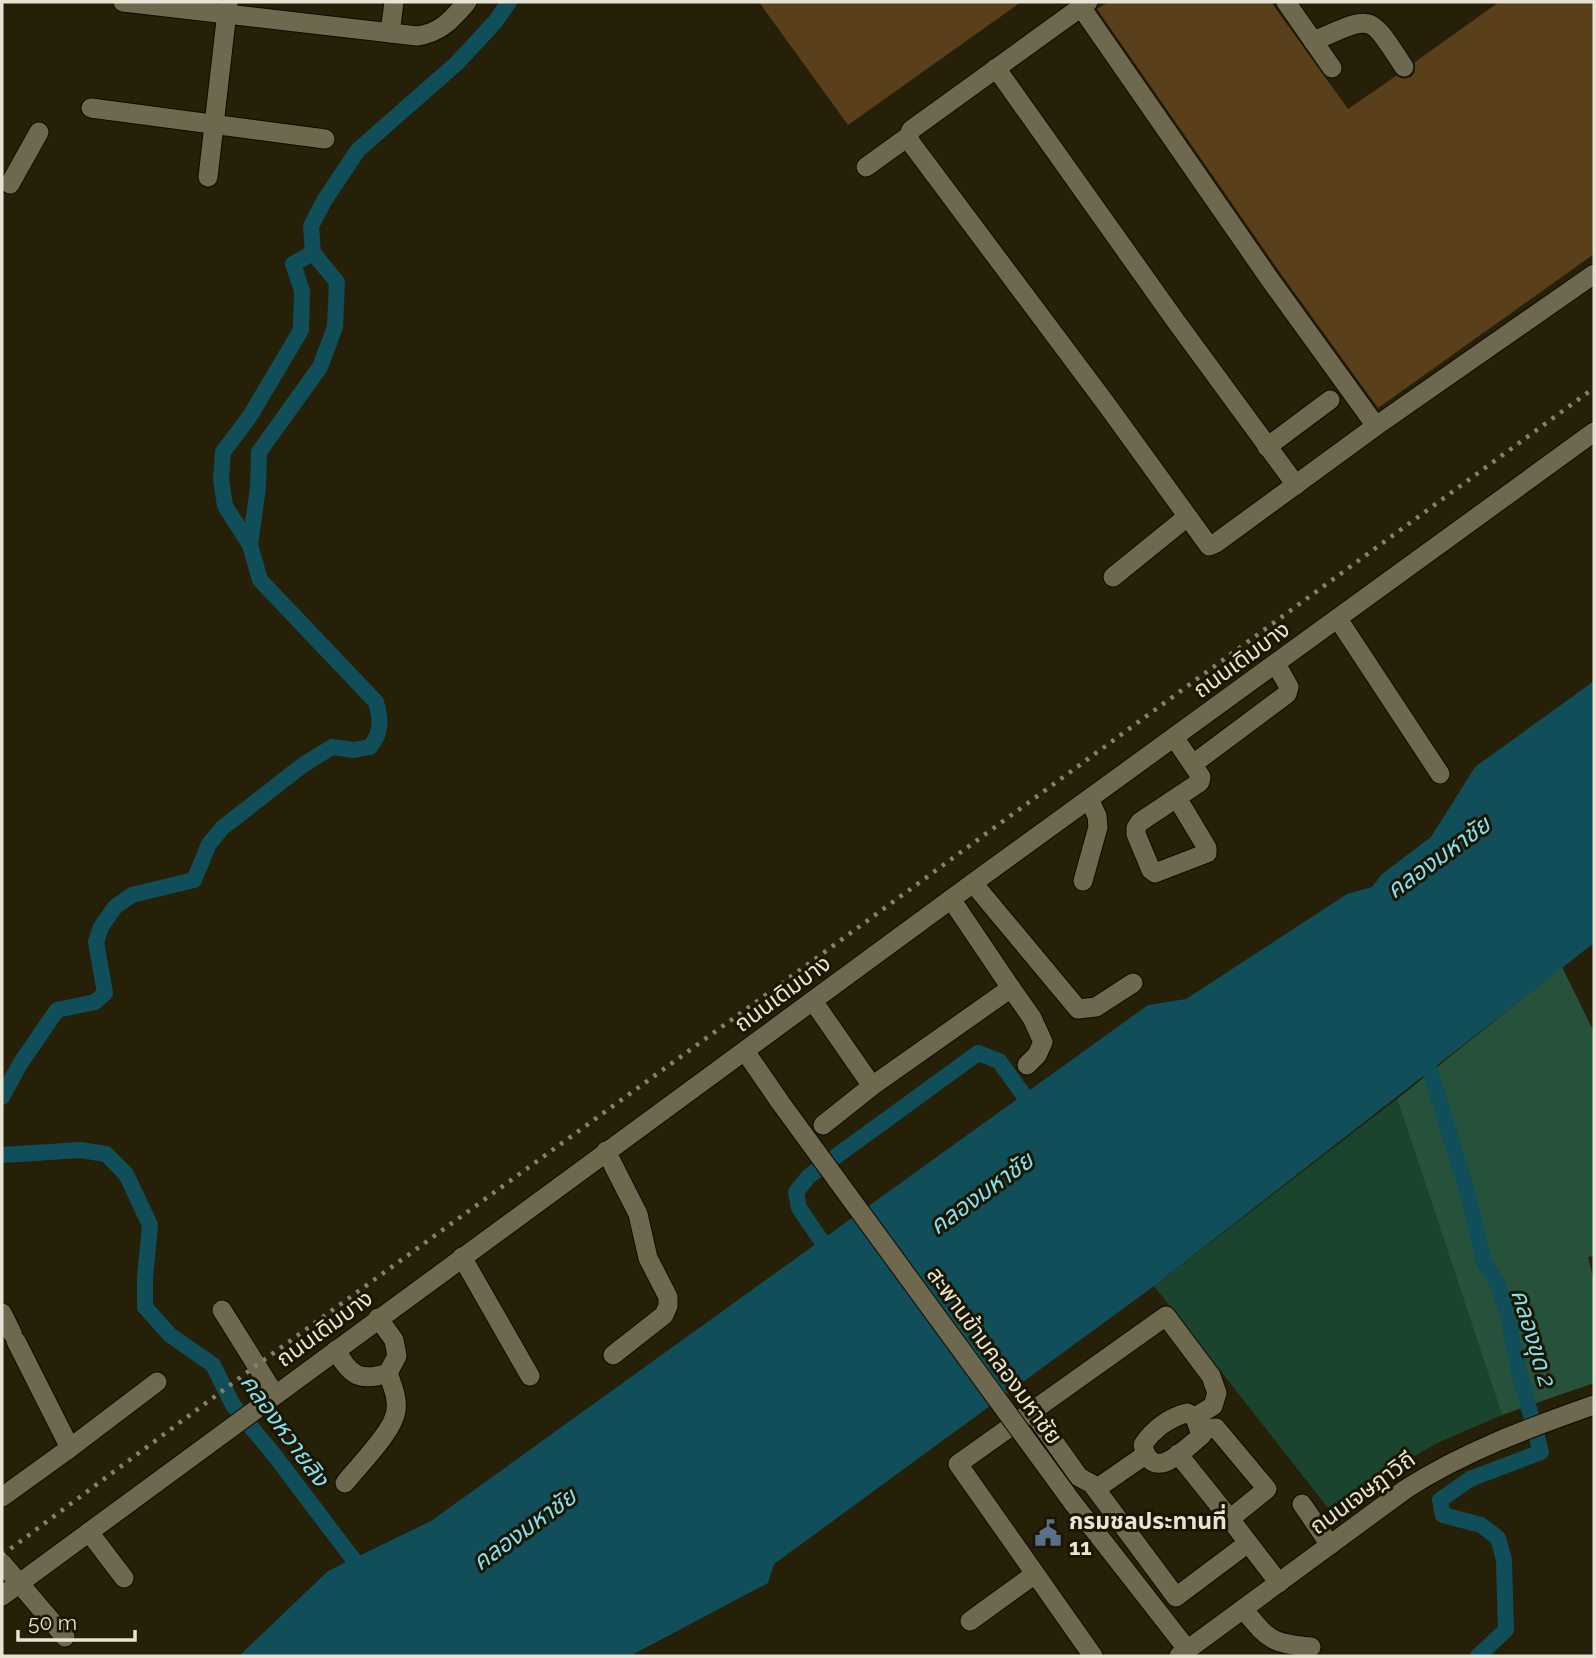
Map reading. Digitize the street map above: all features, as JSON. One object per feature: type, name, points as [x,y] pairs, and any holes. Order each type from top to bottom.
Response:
[{"type":"street","points":[[123,2],[227,8],[417,36],[432,34],[442,29],[467,2]]},
{"type":"street","points":[[390,33],[394,2]]},
{"type":"street","points":[[1286,2],[1332,68]]},
{"type":"street","points":[[866,167],[909,136],[911,130],[1084,4],[1271,281],[1376,426]]},
{"type":"street","points":[[208,177],[227,8]]},
{"type":"street","points":[[1313,41],[1360,22],[1369,23],[1378,28],[1404,67]]},
{"type":"street","points":[[996,68],[1296,485]]},
{"type":"street","points":[[91,108],[325,139]]},
{"type":"street","points":[[5,186],[39,132]]},
{"type":"street","points":[[909,136],[932,173],[1107,405],[1209,546],[1594,274]]},
{"type":"street","points":[[1267,447],[1330,400]]},
{"type":"street","name":"ถนนเดิมบาง","points":[[2,1596],[951,899],[1594,432]]},
{"type":"street","points":[[1112,577],[1186,517]]},
{"type":"street","points":[[1338,619],[1440,774]]},
{"type":"street","points":[[1193,764],[1287,694],[1289,687],[1276,664]]},
{"type":"street","points":[[1174,737],[1201,777],[1200,782],[1177,797]]},
{"type":"street","points":[[1083,881],[1098,827],[1097,816],[1089,799]]},
{"type":"street","points":[[973,883],[1077,1009],[1096,1007],[1133,983]]},
{"type":"street","points":[[951,899],[1032,1018],[1042,1042],[1037,1055],[1027,1065]]},
{"type":"street","points":[[823,1125],[872,1086],[1011,988]]},
{"type":"street","points":[[813,1001],[872,1086]]},
{"type":"street","name":"สะพานข้ามคลองมหาชัย","points":[[745,1051],[1183,1653]]},
{"type":"street","points":[[607,1151],[638,1214],[648,1258],[668,1297],[664,1315],[613,1355]]},
{"type":"street","points":[[462,1257],[530,1376]]},
{"type":"street","points":[[222,1310],[275,1395]]},
{"type":"street","points":[[2,1313],[70,1448]]},
{"type":"street","points":[[1093,1656],[958,1464],[1166,1316],[1211,1376],[1217,1393],[1213,1406],[1198,1424]]},
{"type":"street","points":[[336,1350],[346,1368],[360,1377],[375,1377],[388,1373],[397,1356],[394,1340],[378,1318]]},
{"type":"street","points":[[345,1483],[391,1426],[397,1402],[388,1373]]},
{"type":"street","points":[[2,1497],[157,1382]]},
{"type":"street","name":"ถนนเจษฎาวิถี","points":[[1183,1653],[1437,1469],[1519,1432],[1594,1405]]},
{"type":"street","points":[[1032,1412],[1079,1477],[1096,1489],[1176,1597],[1248,1543]]},
{"type":"street","points":[[1187,1413],[1198,1424],[1201,1436],[1167,1463],[1158,1464],[1145,1455],[1143,1445],[1148,1436],[1177,1416],[1187,1413]]},
{"type":"street","points":[[1198,1424],[1216,1427],[1267,1489],[1230,1519]]},
{"type":"street","points":[[1178,1454],[1279,1583]]},
{"type":"street","points":[[1096,1489],[1145,1455]]},
{"type":"street","points":[[1302,1504],[1330,1545]]},
{"type":"street","points":[[89,1532],[124,1578]]},
{"type":"street","points":[[2,1563],[65,1637]]},
{"type":"street","points":[[970,1621],[1035,1574]]},
{"type":"street","points":[[1242,1609],[1271,1640],[1281,1644],[1311,1647]]},
{"type":"green space","points":[[1562,967],[1594,1032],[1594,1256],[1588,1257],[1594,1281],[1594,1383],[1502,1415],[1397,1099]]},
{"type":"green space","points":[[1397,1099],[1502,1415],[1435,1444],[1328,1508],[1154,1286]]},
{"type":"water","name":"คลองมหาชัย","points":[[1594,681],[1594,943],[1154,1286],[774,1564],[768,1583],[630,1656],[239,1656],[328,1571],[431,1521],[1148,1005],[1186,999],[1347,894],[1372,887],[1382,874],[1431,837],[1475,767]]},
{"type":"building","points":[[759,2],[1021,2],[848,125]]},
{"type":"building","points":[[1108,2],[1271,2],[1348,109],[1396,76],[1404,79],[1411,77],[1415,72],[1415,62],[1499,2],[1594,2],[1594,254],[1378,408],[1281,274],[1097,9]]},
{"type":"waterway","points":[[250,545],[258,488],[259,452],[320,367],[335,327],[337,282],[313,253],[311,226],[358,150],[457,63],[495,22],[509,2]]},
{"type":"waterway","points":[[2,1097],[20,1064],[57,1010],[95,1002],[105,993],[96,942],[101,927],[115,907],[132,895],[194,880],[209,844],[222,828],[303,765],[332,747],[354,750],[370,747],[377,736],[379,720],[376,702],[260,580],[250,545],[225,506],[221,479],[223,452],[250,416],[301,330],[302,291],[293,264],[313,253]]},
{"type":"waterway","name":"คลองขุด 2","points":[[1424,1052],[1465,1184],[1484,1262],[1497,1283],[1507,1313],[1520,1376],[1541,1452],[1470,1479],[1440,1500],[1443,1515],[1481,1525],[1498,1538],[1504,1560],[1506,1630],[1478,1656]]},
{"type":"waterway","points":[[832,1256],[799,1208],[796,1192],[809,1176],[978,1053],[999,1061],[1036,1112]]},
{"type":"waterway","name":"คลองหวายลิง","points":[[2,1155],[81,1150],[106,1154],[126,1174],[150,1225],[145,1307],[170,1335],[213,1365],[233,1405],[366,1576]]},
{"type":"railway","points":[[2,1555],[257,1365],[1594,388]]},
{"type":"place","name":"กรมชลประทานที่ 11","points":[[1048,1533]]}]
